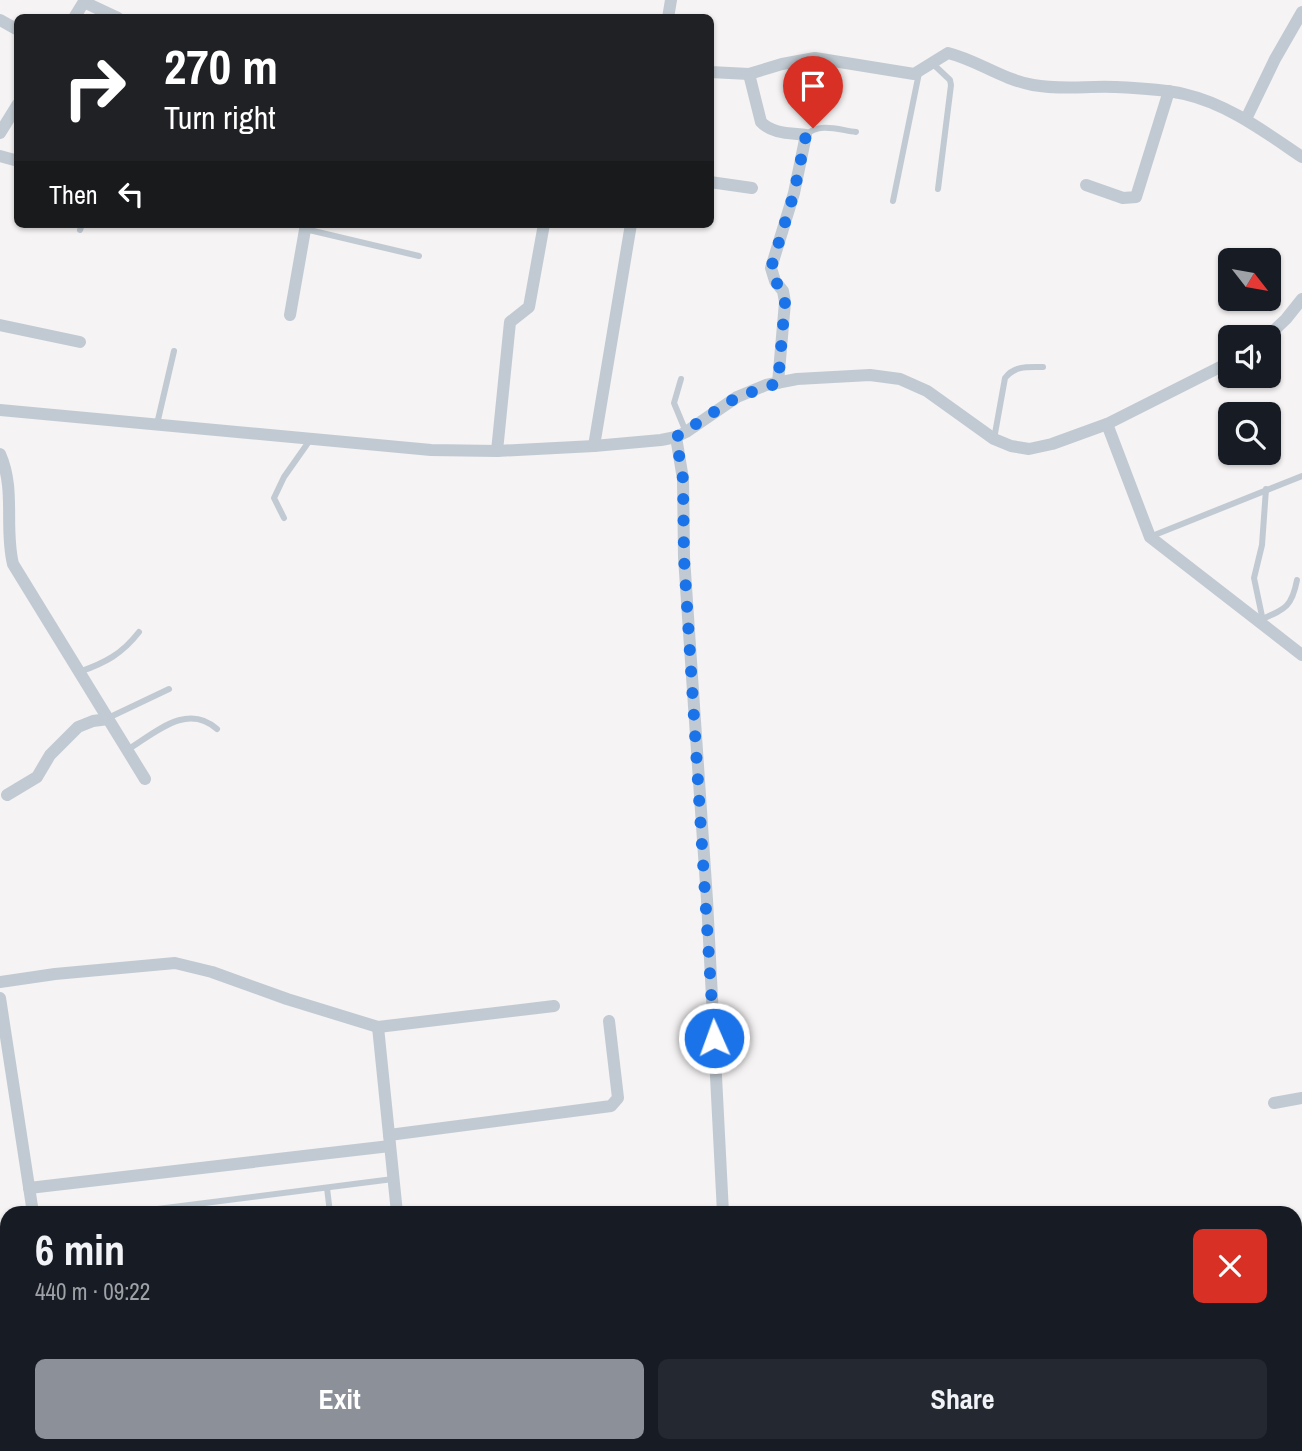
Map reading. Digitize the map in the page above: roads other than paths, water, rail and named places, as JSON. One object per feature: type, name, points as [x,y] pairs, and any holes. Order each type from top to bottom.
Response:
[{"type":"street","points":[[84,1],[110,14]]},
{"type":"street","points":[[1246,119],[1302,12]]},
{"type":"street","points":[[714,72],[749,74],[815,58],[907,74],[919,71],[948,53],[996,75],[1033,85],[1169,91],[1208,101],[1246,119],[1302,157]]},
{"type":"street","points":[[749,74],[761,122],[771,130],[806,135],[794,193],[771,268],[775,281],[783,291],[785,302],[778,383]]},
{"type":"street","points":[[1086,186],[1123,198],[1136,197],[1169,91]]},
{"type":"street","points":[[0,133],[14,110]]},
{"type":"street","points":[[714,183],[752,188]]},
{"type":"street","points":[[290,315],[305,228]]},
{"type":"street","points":[[497,451],[510,322],[529,307],[543,228]]},
{"type":"street","points":[[594,446],[630,228]]},
{"type":"street","points":[[1280,325],[1302,299]]},
{"type":"street","points":[[0,325],[80,342]]},
{"type":"street","points":[[0,410],[432,450],[497,451],[594,446],[681,434],[737,397],[778,383],[797,379],[870,375],[900,379],[927,391],[994,439],[1029,449],[1052,444],[1107,424],[1218,368]]},
{"type":"street","points":[[1107,424],[1150,537],[1302,655]]},
{"type":"street","points":[[681,434],[684,558],[707,900],[723,1206]]},
{"type":"street","points":[[0,454],[8,474],[9,548],[13,564],[145,779]]},
{"type":"street","points":[[7,795],[37,777],[50,755],[78,727],[108,719]]},
{"type":"street","points":[[0,982],[175,963],[212,972],[287,999],[379,1027],[554,1006]]},
{"type":"street","points":[[0,998],[32,1206]]},
{"type":"street","points":[[29,1188],[390,1141],[611,1106],[618,1098],[610,1021]]},
{"type":"street","points":[[379,1027],[396,1206]]},
{"type":"street","points":[[1274,1103],[1302,1098]]},
{"type":"lane","points":[[932,63],[950,80],[951,85],[938,190]]},
{"type":"lane","points":[[893,201],[919,71]]},
{"type":"lane","points":[[806,135],[813,128],[856,132]]},
{"type":"lane","points":[[313,228],[419,256]]},
{"type":"lane","points":[[157,425],[174,351]]},
{"type":"lane","points":[[994,439],[1009,373],[1022,367],[1044,368]]},
{"type":"lane","points":[[681,379],[674,403],[681,434]]},
{"type":"lane","points":[[284,518],[274,498],[277,489],[311,439]]},
{"type":"lane","points":[[1150,537],[1302,476]]},
{"type":"lane","points":[[1266,489],[1262,544],[1254,578],[1263,623],[1289,604],[1294,596],[1297,580]]},
{"type":"lane","points":[[79,672],[115,657],[139,632]]},
{"type":"lane","points":[[108,719],[169,689]]},
{"type":"lane","points":[[127,750],[186,717],[200,718],[217,729]]},
{"type":"lane","points":[[182,1206],[393,1179]]},
{"type":"lane","points":[[327,1188],[329,1206]]}]
